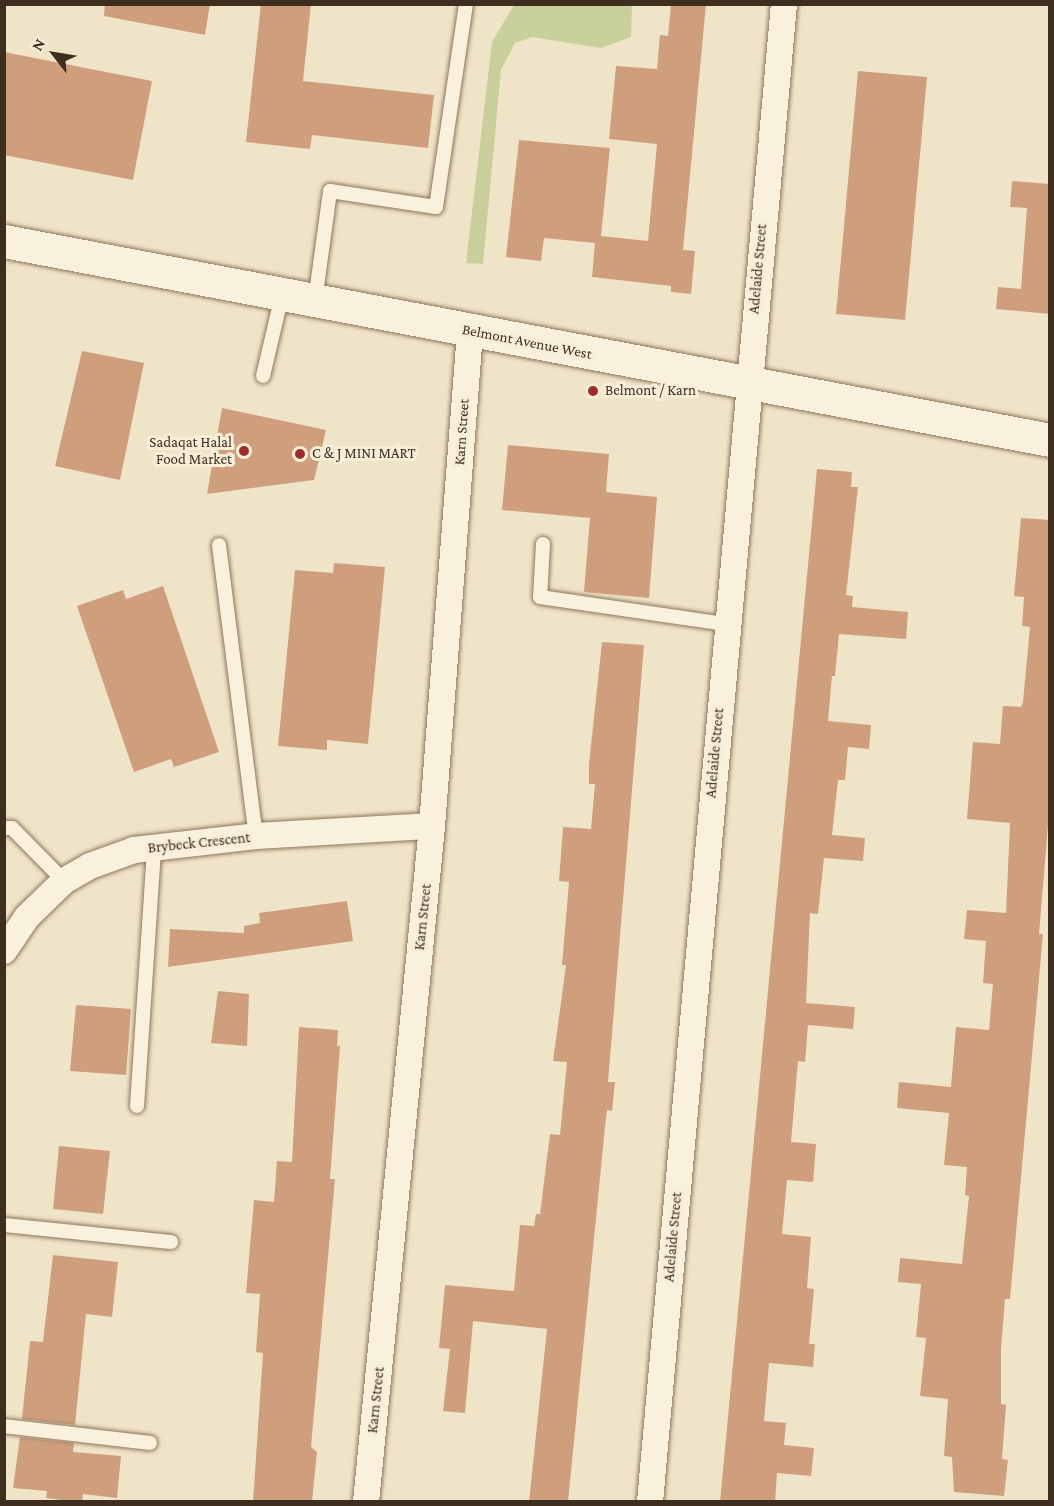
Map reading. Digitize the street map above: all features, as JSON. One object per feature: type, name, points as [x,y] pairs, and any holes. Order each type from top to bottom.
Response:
[{"type":"street","name":"Adelaide Street","points":[[650,1502],[747,385],[784,4]]},
{"type":"street","name":"Belmont Avenue West","points":[[4,241],[747,385],[1050,440]]},
{"type":"street","name":"Karn Street","points":[[366,1502],[432,826],[470,331]]},
{"type":"street","name":"Brybeck Crescent","points":[[4,951],[27,917],[64,881],[90,866],[134,850],[256,836],[432,826]]},
{"type":"lane","points":[[315,301],[330,191],[436,207],[466,4]]},
{"type":"lane","points":[[263,376],[282,295]]},
{"type":"lane","points":[[543,544],[540,597],[726,624]]},
{"type":"lane","points":[[219,545],[256,836]]},
{"type":"lane","points":[[4,828],[12,828],[64,881]]},
{"type":"lane","points":[[137,1106],[154,848]]},
{"type":"lane","points":[[4,1225],[171,1242]]},
{"type":"lane","points":[[4,1426],[150,1443]]},
{"type":"green space","points":[[514,5],[632,5],[631,37],[601,48],[532,37],[515,43],[501,70],[483,264],[466,263],[492,42]]},
{"type":"building","points":[[105,4],[210,4],[205,35],[104,16]]},
{"type":"building","points":[[261,4],[311,4],[303,81],[434,95],[428,148],[312,135],[310,149],[246,142]]},
{"type":"building","points":[[671,4],[706,4],[683,250],[695,251],[691,294],[671,292],[671,286],[592,277],[595,243],[544,238],[541,261],[506,257],[519,140],[610,148],[601,236],[648,241],[657,144],[609,139],[616,66],[657,69],[660,35],[668,36]]},
{"type":"building","points":[[4,52],[152,81],[133,180],[4,155]]},
{"type":"building","points":[[858,71],[927,77],[905,320],[836,314]]},
{"type":"building","points":[[1012,181],[1050,184],[1050,314],[996,309],[998,287],[1021,289],[1027,208],[1010,207]]},
{"type":"building","points":[[82,351],[144,363],[120,480],[55,466]]},
{"type":"building","points":[[222,408],[326,430],[314,480],[207,494]]},
{"type":"building","points":[[508,445],[609,454],[606,492],[657,497],[649,598],[584,592],[590,518],[502,510]]},
{"type":"building","points":[[817,469],[852,472],[851,487],[858,487],[846,595],[853,596],[852,607],[908,612],[906,639],[839,634],[835,676],[832,676],[828,721],[871,725],[869,749],[848,747],[845,780],[838,780],[832,835],[865,838],[863,861],[824,858],[818,914],[810,913],[806,1003],[855,1007],[853,1029],[808,1025],[805,1062],[798,1061],[791,1142],[816,1144],[813,1182],[787,1180],[782,1234],[811,1237],[807,1288],[814,1289],[809,1344],[815,1344],[813,1367],[769,1363],[764,1421],[786,1423],[784,1445],[814,1448],[811,1476],[777,1473],[775,1502],[720,1502]]},
{"type":"building","points":[[1021,518],[1050,520],[1050,801],[1039,934],[1043,934],[1010,1299],[1005,1299],[1001,1349],[1001,1404],[1006,1405],[1002,1459],[1008,1460],[1004,1496],[954,1492],[952,1457],[944,1456],[948,1399],[920,1396],[926,1338],[916,1337],[921,1284],[898,1282],[900,1258],[962,1264],[969,1196],[965,1195],[967,1167],[944,1165],[949,1113],[897,1108],[899,1082],[951,1087],[956,1027],[989,1030],[993,984],[983,983],[986,941],[964,939],[967,910],[1006,913],[1010,823],[967,819],[973,742],[1000,744],[1003,706],[1021,707],[1023,702],[1030,627],[1022,626],[1024,597],[1014,596]]},
{"type":"building","points":[[334,563],[385,567],[368,744],[327,740],[327,750],[278,746],[295,570],[333,573]]},
{"type":"building","points":[[163,586],[219,752],[174,767],[171,759],[134,772],[77,606],[123,590],[126,599]]},
{"type":"building","points":[[602,642],[644,645],[608,1082],[615,1082],[612,1111],[607,1110],[605,1127],[568,1502],[529,1502],[547,1329],[473,1321],[465,1413],[443,1411],[450,1349],[439,1348],[445,1285],[514,1291],[520,1225],[534,1226],[536,1214],[540,1214],[550,1134],[560,1135],[567,1062],[553,1061],[566,965],[562,965],[569,882],[559,881],[563,827],[591,829],[595,784],[589,784],[589,764]]},
{"type":"building","points":[[347,901],[353,941],[168,967],[170,929],[244,933],[244,926],[260,923],[259,913]]},
{"type":"building","points":[[218,991],[249,994],[247,1046],[211,1043]]},
{"type":"building","points":[[76,1005],[131,1009],[126,1075],[70,1071]]},
{"type":"building","points":[[299,1027],[338,1030],[337,1046],[340,1046],[330,1179],[335,1179],[311,1447],[317,1452],[312,1502],[253,1502],[263,1353],[256,1352],[260,1294],[246,1293],[254,1200],[274,1202],[277,1161],[292,1162]]},
{"type":"building","points":[[59,1146],[110,1151],[103,1214],[53,1209]]},
{"type":"building","points":[[53,1255],[118,1262],[112,1317],[86,1314],[75,1425],[22,1419],[30,1341],[43,1342]]},
{"type":"building","points":[[20,1437],[74,1443],[73,1452],[121,1456],[117,1498],[83,1494],[82,1502],[78,1502],[46,1498],[47,1491],[13,1488]]},
{"type":"place","name":"Belmont / Karn","points":[[593,391]]},
{"type":"place","name":"Sadaqat Halal Food Market","points":[[244,451]]},
{"type":"place","name":"C & J MINI MART","points":[[300,454]]}]
